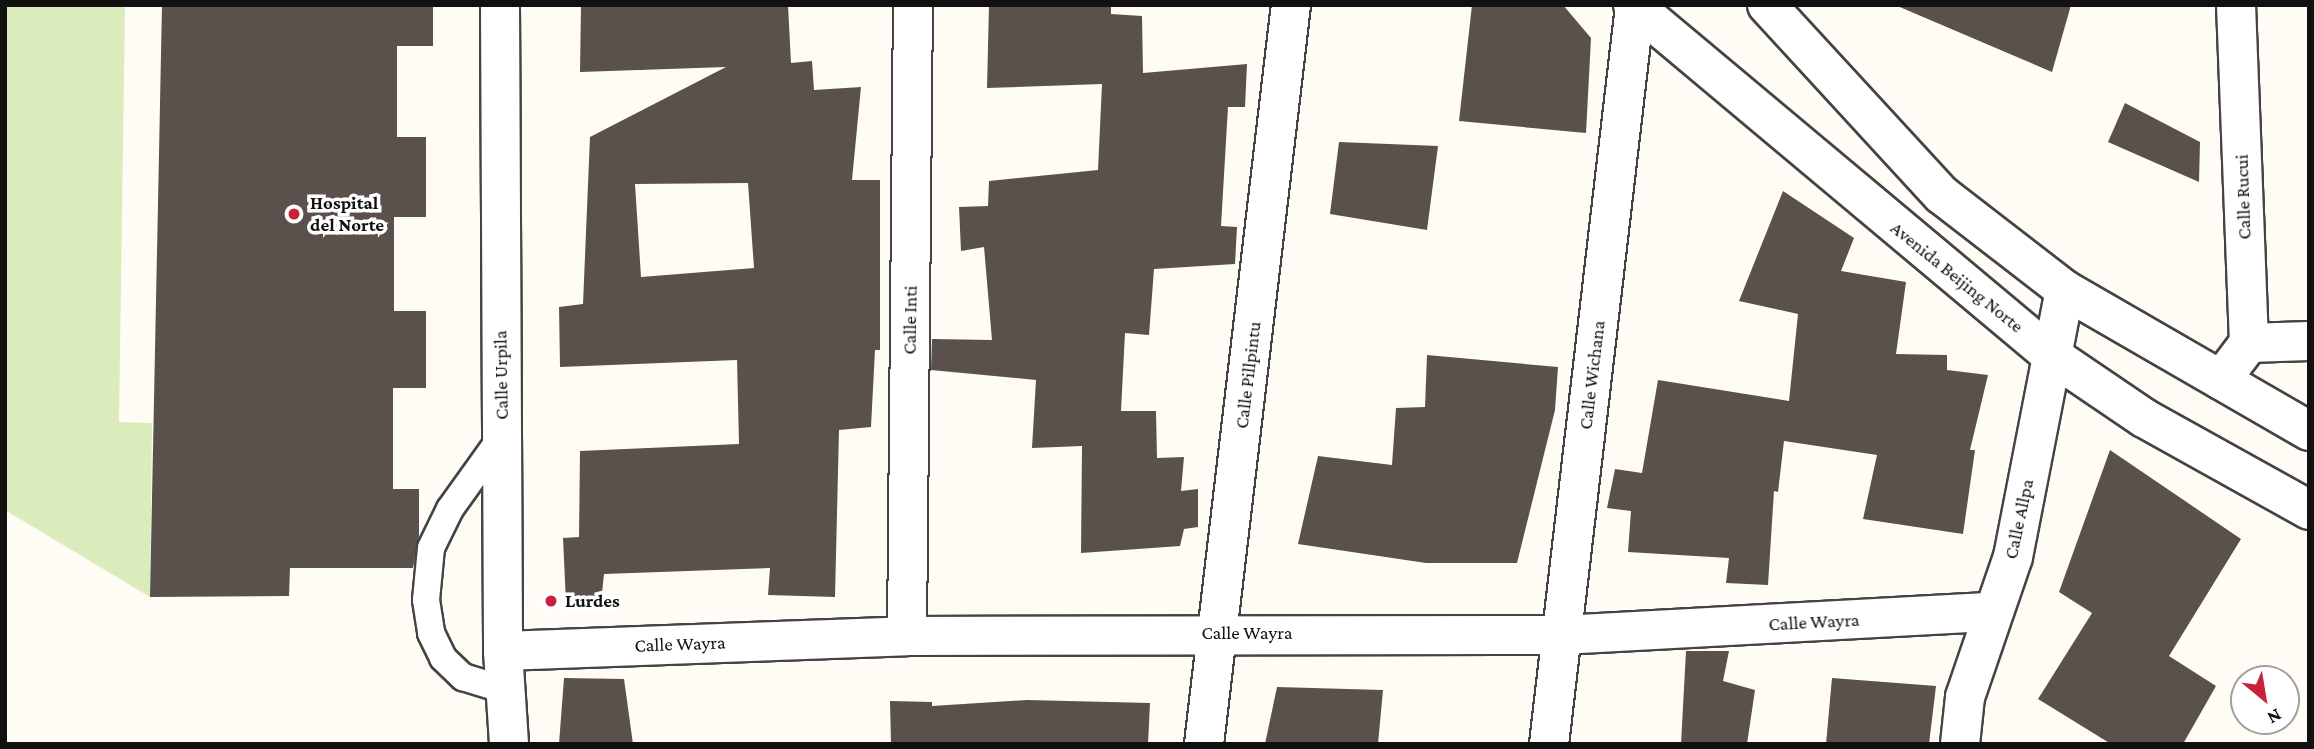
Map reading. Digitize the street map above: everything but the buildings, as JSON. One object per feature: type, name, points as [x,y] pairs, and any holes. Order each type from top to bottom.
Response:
[{"type":"street","name":"Calle Urpila","points":[[500,5],[497,183],[503,435],[503,651],[509,744]]},
{"type":"street","name":"Calle Inti","points":[[906,636],[913,5]]},
{"type":"street","name":"Calle Pillpintu","points":[[1204,744],[1291,5]]},
{"type":"street","points":[[1767,5],[1942,195],[2064,290],[2309,431]]},
{"type":"street","name":"Calle Rucui","points":[[2236,5],[2249,343]]},
{"type":"street","name":"Avenida Beijing Norte","points":[[1634,6],[2052,355],[2144,418],[2309,510]]},
{"type":"street","name":"Calle Wichana","points":[[1549,744],[1634,6]]},
{"type":"street","name":"Calle Allpa","points":[[1960,744],[1965,697],[1991,612],[2013,556],[2064,290]]},
{"type":"street","points":[[2221,380],[2249,343],[2309,341]]},
{"type":"street","name":"Calle Wayra","points":[[503,651],[906,636],[1217,633],[1562,635],[1991,612]]},
{"type":"lane","points":[[503,435],[450,509],[431,548],[426,600],[431,634],[443,657],[463,677],[505,690]]},
{"type":"green space","points":[[5,5],[125,5],[119,422],[152,423],[150,597],[5,510]]},
{"type":"place","name":"Hospital del Norte","points":[[294,214]]},
{"type":"place","name":"Lurdes","points":[[551,601]]}]
